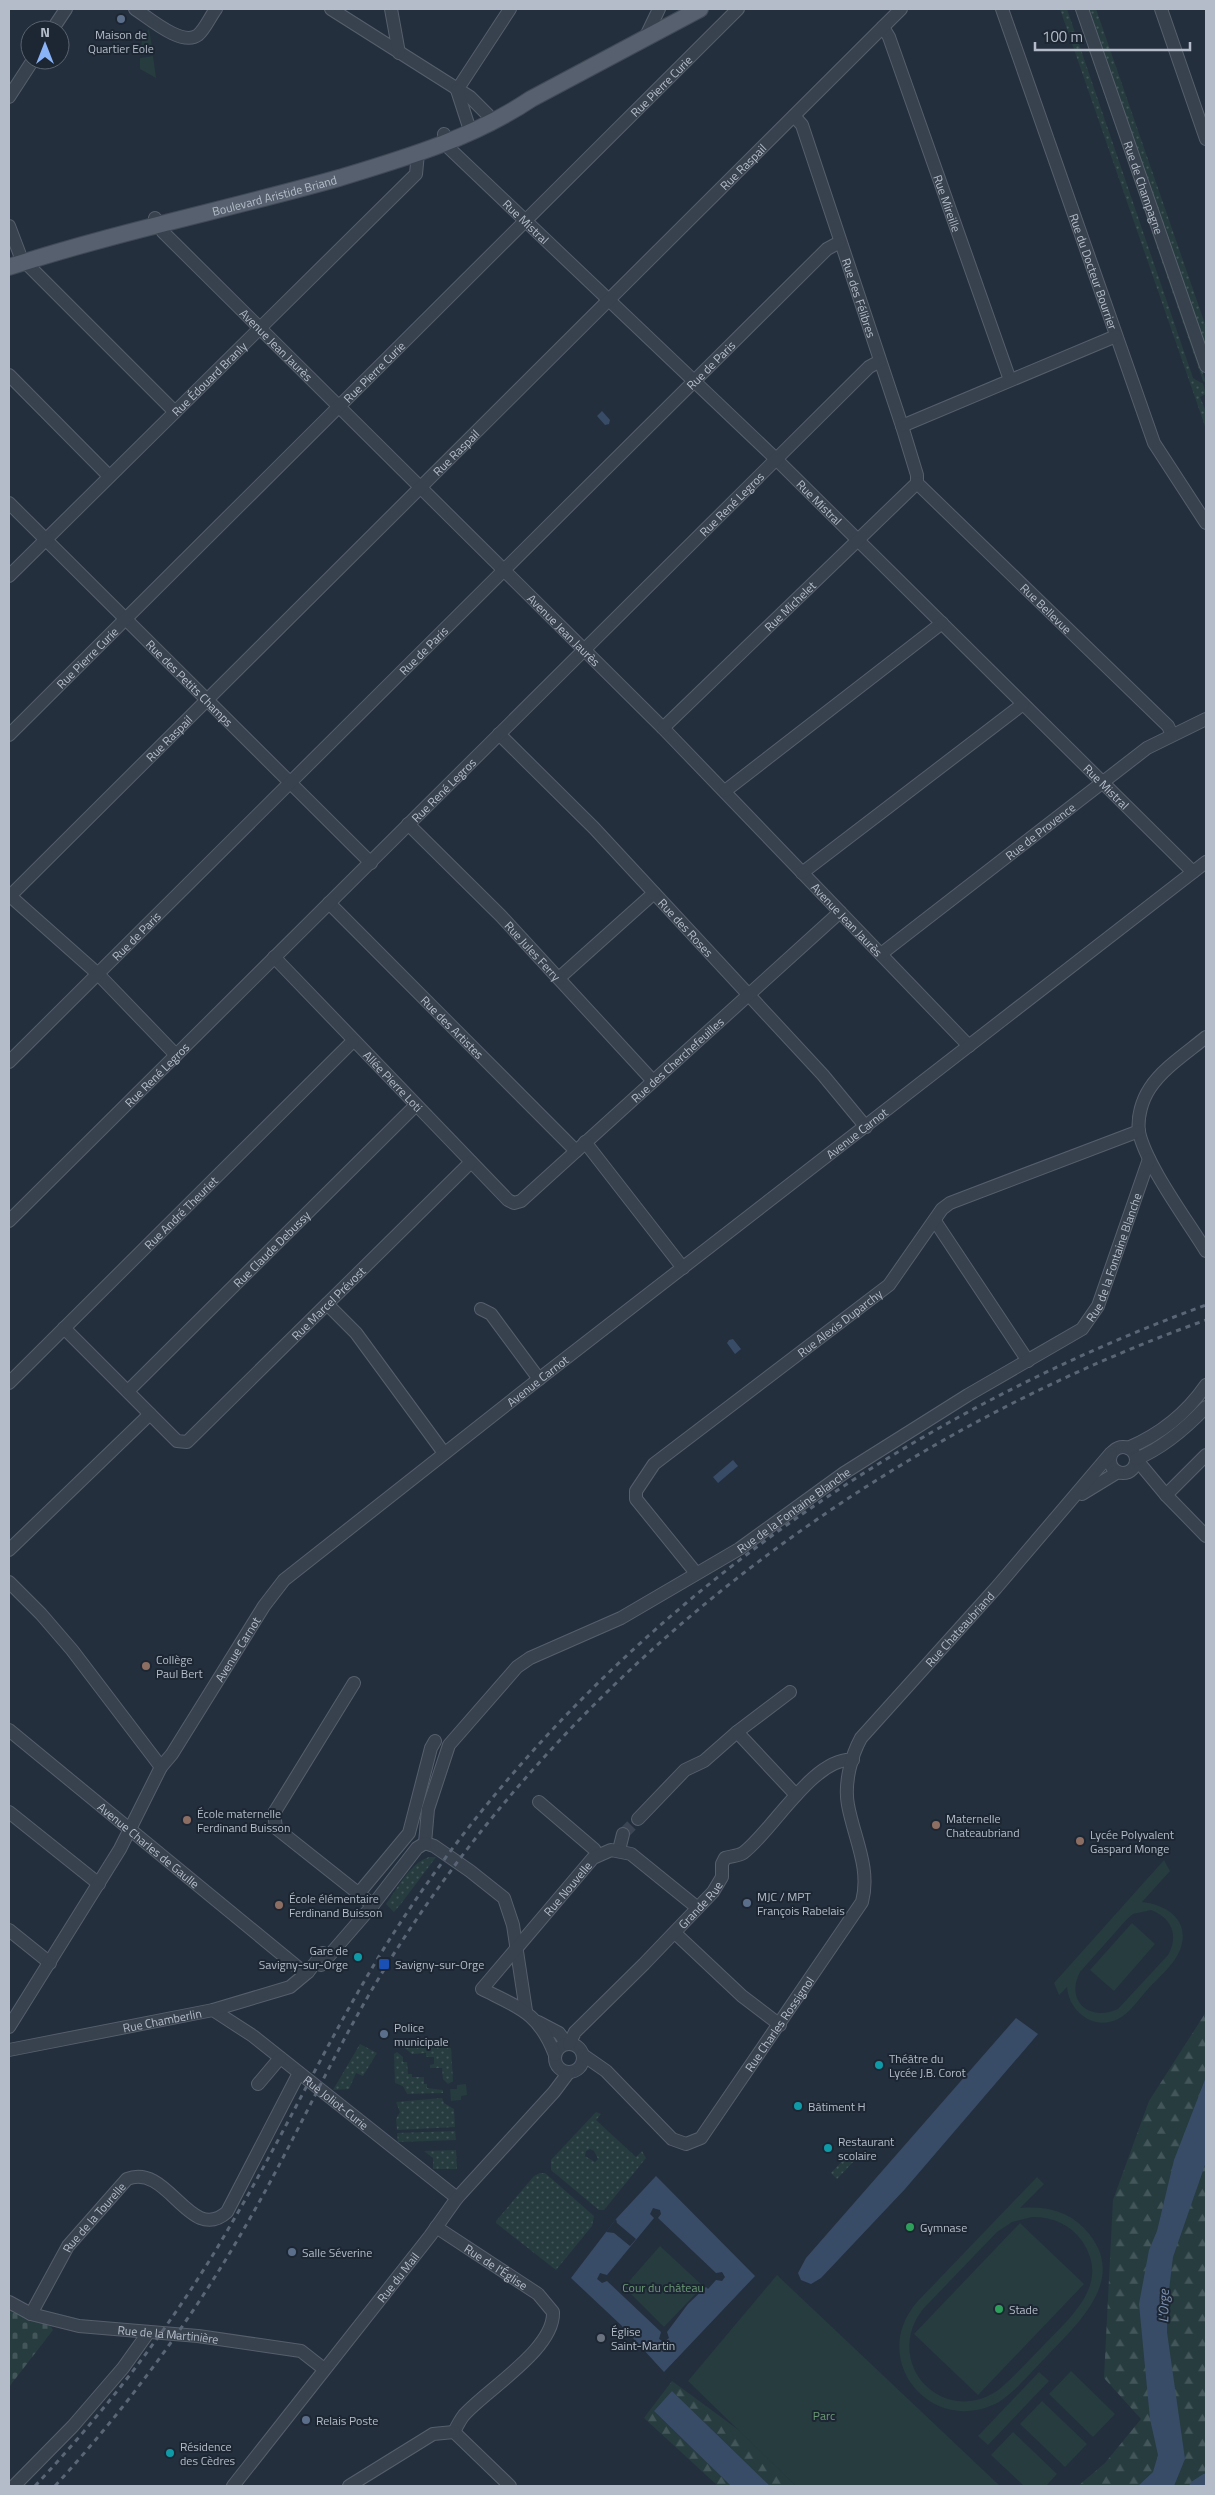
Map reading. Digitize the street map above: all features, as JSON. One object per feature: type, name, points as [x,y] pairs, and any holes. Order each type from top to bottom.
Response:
[{"type":"main road","name":"Boulevard Aristide Briand","points":[[9,267],[18,258],[157,222],[277,196],[444,139],[511,113],[531,99],[646,36],[700,9]]},
{"type":"main road","name":"Boulevard Aristide Briand","points":[[444,139],[468,124],[531,99]]},
{"type":"main road","points":[[444,139],[483,122],[488,115]]},
{"type":"street","points":[[59,20],[66,9]]},
{"type":"street","points":[[135,9],[178,37],[186,39],[198,35],[216,9]]},
{"type":"street","points":[[331,9],[480,104],[488,115]]},
{"type":"street","points":[[391,9],[399,53]]},
{"type":"street","points":[[457,90],[510,9]]},
{"type":"street","points":[[646,36],[659,9]]},
{"type":"street","name":"Rue Pierre Curie","points":[[9,735],[738,9]]},
{"type":"street","name":"Rue Raspail","points":[[9,896],[901,9]]},
{"type":"street","name":"Rue du Docteur Bourrier","points":[[1002,9],[1154,443],[1206,523]]},
{"type":"street","name":"Rue de Champagne","points":[[1082,9],[1206,366]]},
{"type":"street","points":[[1161,9],[1206,139]]},
{"type":"street","name":"Rue Mireille","points":[[883,27],[890,37],[1010,380]]},
{"type":"street","points":[[9,97],[27,70]]},
{"type":"street","points":[[457,90],[468,124]]},
{"type":"street","name":"Rue des Félibres","points":[[794,116],[802,125],[902,426],[917,475],[917,483]]},
{"type":"street","name":"Rue Mistral","points":[[444,139],[526,222],[776,459],[1193,872]]},
{"type":"street","name":"Rue Édouard Branly","points":[[9,576],[416,174],[417,149]]},
{"type":"street","name":"Avenue Jean Jaurès","points":[[157,222],[260,328],[725,791],[969,1046]]},
{"type":"street","points":[[9,226],[18,258],[174,412]]},
{"type":"street","name":"Rue de Paris","points":[[9,1062],[827,249],[840,242]]},
{"type":"street","points":[[902,426],[1116,336]]},
{"type":"street","name":"Rue René Legros","points":[[9,1221],[869,367],[880,360]]},
{"type":"street","points":[[9,375],[109,476]]},
{"type":"street","name":"Rue Michelet","points":[[662,728],[859,541],[917,483]]},
{"type":"street","name":"Rue Bellevue","points":[[917,483],[1168,726],[1172,735]]},
{"type":"street","name":"Rue des Petits Champs","points":[[9,502],[371,863]]},
{"type":"street","points":[[725,791],[942,623]]},
{"type":"street","points":[[802,873],[1023,704]]},
{"type":"street","name":"Rue de Provence","points":[[881,954],[1147,748],[1206,719]]},
{"type":"street","name":"Rue des Roses","points":[[499,734],[594,828],[823,1075],[866,1127]]},
{"type":"street","name":"Rue Jules Ferry","points":[[408,824],[559,978],[653,1081]]},
{"type":"street","name":"Avenue Carnot","points":[[9,2026],[50,1963],[131,1829],[161,1767],[172,1754],[264,1606],[284,1580],[539,1379],[1206,862]]},
{"type":"street","points":[[559,978],[654,893]]},
{"type":"street","points":[[9,896],[98,974],[176,1055]]},
{"type":"street","name":"Rue des Artistes","points":[[329,903],[581,1146],[683,1268]]},
{"type":"street","name":"Rue des Cherchefeuilles","points":[[514,1203],[521,1201],[840,912]]},
{"type":"street","name":"Allée Pierre Loti","points":[[274,957],[415,1106],[508,1200],[514,1203]]},
{"type":"street","points":[[1206,1037],[1151,1086],[1144,1100],[1139,1131],[1149,1159],[1206,1251]]},
{"type":"street","name":"Rue André Theuriet","points":[[9,1383],[353,1041]]},
{"type":"street","name":"Rue Claude Debussy","points":[[128,1392],[415,1106]]},
{"type":"street","name":"Rue Alexis Duparchy","points":[[696,1573],[638,1503],[636,1495],[638,1488],[654,1464],[890,1285],[935,1220],[950,1203],[1139,1131]]},
{"type":"street","name":"Rue de la Fontaine Blanche","points":[[425,1843],[428,1809],[449,1745],[511,1672],[523,1663],[621,1618],[738,1549],[844,1473],[968,1395],[1082,1329],[1094,1314],[1149,1159]]},
{"type":"street","name":"Rue Marcel Prévost","points":[[150,1414],[177,1441],[183,1443],[190,1441],[471,1162]]},
{"type":"street","points":[[935,1220],[1028,1360]]},
{"type":"street","points":[[327,1304],[356,1333],[444,1453]]},
{"type":"street","points":[[482,1309],[491,1314],[539,1379]]},
{"type":"street","points":[[9,1550],[150,1414],[64,1328]]},
{"type":"street","points":[[1128,1448],[1157,1434],[1187,1411],[1206,1385]]},
{"type":"street","points":[[1136,1459],[1156,1449],[1185,1429],[1206,1407]]},
{"type":"street","points":[[1122,1472],[1134,1466],[1136,1459],[1157,1434]]},
{"type":"street","points":[[1166,1495],[1141,1478],[1122,1472],[1110,1464],[1111,1453],[1120,1447],[1128,1448],[1133,1452],[1136,1459],[1166,1495],[1206,1536]]},
{"type":"street","name":"Rue Chateaubriand","points":[[1072,1501],[1079,1489],[1111,1453]]},
{"type":"street","points":[[1166,1495],[1206,1456]]},
{"type":"street","name":"Rue Chateaubriand","points":[[853,1760],[858,1743],[867,1730],[1072,1501],[1092,1486],[1122,1472]]},
{"type":"street","points":[[9,1582],[41,1614],[72,1650],[161,1767]]},
{"type":"street","points":[[354,1683],[274,1813],[273,1819],[276,1828],[373,1905]]},
{"type":"street","points":[[638,1819],[685,1770],[704,1761],[737,1732],[790,1692]]},
{"type":"street","name":"Avenue Charles de Gaulle","points":[[9,1730],[301,1970],[308,1967]]},
{"type":"street","points":[[737,1732],[796,1795]]},
{"type":"street","points":[[359,1893],[408,1833],[431,1748],[435,1741]]},
{"type":"street","name":"Grande Rue","points":[[568,2044],[574,2032],[675,1933],[717,1886],[722,1877],[722,1864],[725,1858],[744,1852],[796,1795],[837,1761],[853,1760]]},
{"type":"street","name":"Rue Charles Rossignol","points":[[537,2022],[559,2033],[568,2044],[578,2046],[583,2055],[606,2071],[672,2138],[686,2144],[697,2141],[705,2134],[862,1902],[866,1886],[864,1865],[848,1803],[853,1760]]},
{"type":"street","points":[[539,1802],[594,1849],[598,1855]]},
{"type":"street","points":[[9,1812],[98,1884]]},
{"type":"street","points":[[623,1834],[619,1850],[631,1854],[694,1905]]},
{"type":"street","points":[[308,1967],[320,1966],[373,1905],[416,1848],[425,1843],[434,1846],[470,1871],[504,1898],[510,1910],[526,2011]]},
{"type":"street","name":"Rue Nouvelle","points":[[482,1989],[598,1855],[619,1850]]},
{"type":"street","points":[[9,1930],[50,1963]]},
{"type":"street","points":[[675,1933],[742,1996],[780,2025]]},
{"type":"street","points":[[308,1967],[323,1953],[338,1944]]},
{"type":"street","name":"Rue Chamberlin","points":[[9,2050],[213,2010],[290,1987],[308,1967]]},
{"type":"street","name":"Rue Charles Rossignol","points":[[482,1989],[526,2011],[537,2022],[550,2042],[560,2069],[569,2072]]},
{"type":"street","name":"Rue Joliot-Curie","points":[[213,2010],[236,2023],[456,2198]]},
{"type":"street","points":[[555,2055],[559,2048],[568,2044]]},
{"type":"street","points":[[569,2072],[580,2067],[583,2055]]},
{"type":"street","points":[[258,2084],[280,2058]]},
{"type":"street","name":"Rue du Mail","points":[[233,2486],[436,2227],[456,2198],[554,2092],[569,2072]]},
{"type":"street","name":"Rue de la Tourelle","points":[[31,2314],[62,2255],[127,2179],[139,2176],[151,2179],[199,2218],[211,2220],[222,2217],[230,2207],[299,2074]]},
{"type":"street","name":"Rue de l'Église","points":[[436,2227],[538,2294],[553,2312],[552,2329],[544,2339],[507,2378],[466,2413],[454,2432]]},
{"type":"street","name":"Rue de la Martinière","points":[[9,2302],[31,2314],[79,2326],[198,2336],[301,2351],[324,2369]]},
{"type":"street","points":[[14,2486],[73,2426],[123,2368],[148,2333]]},
{"type":"street","points":[[349,2486],[433,2434],[454,2432],[510,2486]]},
{"type":"green space","points":[[1060,9],[1067,9],[1193,378],[1203,384],[1206,394],[1200,397],[1206,412],[1206,429]]},
{"type":"green space","points":[[1075,9],[1078,9],[1206,382],[1203,381]]},
{"type":"green space","points":[[1089,9],[1096,9],[1206,327],[1206,349]]},
{"type":"green space","points":[[149,29],[153,53],[140,55],[142,40]]},
{"type":"green space","points":[[153,56],[156,78],[140,69],[140,58]]},
{"type":"green space","points":[[436,1857],[394,1912],[386,1904],[410,1871],[422,1860]]},
{"type":"green space","points":[[1164,1860],[1170,1871],[1142,1902],[1168,1911],[1180,1923],[1183,1940],[1174,1961],[1166,1971],[1126,2013],[1118,2019],[1100,2023],[1084,2017],[1072,2004],[1067,1987],[1059,1995],[1054,1983]],"holes":[[[1151,1910],[1158,1913],[1172,1928],[1173,1941],[1168,1955],[1118,2009],[1098,2013],[1089,2011],[1082,2006],[1076,1992],[1076,1982],[1080,1972],[1133,1914]]]},
{"type":"green space","points":[[1132,1923],[1155,1944],[1114,1991],[1090,1970]]},
{"type":"green space","points":[[1206,2012],[1206,2486],[1078,2486],[1105,2463],[1141,2419],[1104,2378],[1113,2200],[1149,2101]]},
{"type":"green space","points":[[436,2040],[440,2047],[451,2048],[453,2081],[448,2084],[443,2079],[442,2068],[430,2068],[430,2065],[434,2064],[434,2057],[426,2057],[426,2053],[412,2054],[402,2046],[404,2041]]},
{"type":"green space","points":[[360,2044],[377,2053],[363,2076],[356,2073],[349,2089],[333,2090]]},
{"type":"green space","points":[[397,2052],[403,2057],[403,2062],[407,2062],[408,2074],[412,2074],[412,2077],[424,2077],[424,2084],[427,2084],[427,2088],[443,2090],[443,2093],[407,2094],[403,2086],[395,2083],[394,2054]]},
{"type":"green space","points":[[466,2084],[467,2095],[461,2096],[461,2100],[451,2101],[450,2089],[457,2089],[457,2085]]},
{"type":"green space","points":[[442,2098],[444,2103],[454,2109],[455,2127],[397,2130],[396,2119],[400,2112],[396,2102]]},
{"type":"green space","points":[[596,2112],[601,2114],[596,2120],[636,2157],[642,2151],[646,2158],[604,2210],[599,2210],[551,2170],[551,2160]],"holes":[[[590,2149],[594,2151],[598,2159],[595,2162],[585,2156],[586,2151]]]},
{"type":"green space","points":[[455,2131],[456,2140],[398,2142],[397,2133]]},
{"type":"green space","points":[[456,2150],[457,2169],[433,2169],[433,2158],[424,2151]]},
{"type":"green space","points":[[848,2155],[854,2161],[837,2179],[831,2173]]},
{"type":"green space","points":[[545,2173],[594,2216],[592,2226],[556,2270],[496,2223],[534,2176]]},
{"type":"green space","points":[[1037,2177],[1044,2184],[1020,2208],[1054,2210],[1070,2217],[1084,2228],[1097,2246],[1103,2264],[1101,2281],[1095,2298],[1085,2314],[1072,2329],[1024,2381],[1006,2397],[999,2402],[974,2410],[951,2410],[930,2401],[914,2387],[903,2369],[899,2347],[903,2324],[917,2302]],"holes":[[[1032,2217],[1047,2218],[1060,2223],[1072,2230],[1082,2241],[1090,2257],[1092,2272],[1090,2286],[1083,2300],[1063,2325],[997,2391],[976,2400],[956,2401],[938,2395],[924,2383],[914,2368],[909,2349],[912,2329],[923,2309],[997,2232],[1012,2222]]]},
{"type":"green space","name":"Stade","points":[[1020,2223],[1084,2284],[978,2395],[914,2334]]},
{"type":"green space","name":"Cour du château","points":[[660,2246],[703,2286],[664,2327],[624,2287]]},
{"type":"green space","name":"Parc","points":[[777,2275],[1000,2486],[796,2486],[688,2381]]},
{"type":"green space","points":[[9,2305],[50,2325],[53,2330],[9,2387]]},
{"type":"green space","points":[[1071,2371],[1115,2414],[1093,2437],[1049,2394]]},
{"type":"green space","points":[[1039,2372],[1049,2381],[988,2445],[978,2436]]},
{"type":"green space","points":[[672,2381],[740,2431],[796,2486],[770,2486],[672,2391],[654,2411],[731,2486],[718,2486],[644,2418]]},
{"type":"green space","points":[[1042,2401],[1087,2444],[1065,2467],[1020,2424]]},
{"type":"green space","points":[[1013,2432],[1057,2474],[1046,2486],[1024,2486],[991,2455]]},
{"type":"water","points":[[602,411],[610,420],[609,424],[605,425],[597,416]]},
{"type":"water","points":[[733,1339],[741,1349],[735,1354],[727,1343]]},
{"type":"water","points":[[733,1460],[738,1466],[718,1483],[713,1477]]},
{"type":"water","points":[[1016,2018],[1038,2034],[905,2189],[821,2278],[811,2284],[801,2280],[798,2273],[806,2258]]},
{"type":"water","name":"L'Orge","points":[[1206,2077],[1206,2162],[1173,2257],[1167,2307],[1167,2332],[1185,2459],[1174,2486],[1138,2486],[1153,2472],[1158,2455],[1150,2419],[1139,2304],[1149,2250],[1157,2231],[1174,2160]]},
{"type":"water","points":[[656,2176],[755,2276],[664,2372],[621,2325],[571,2278],[616,2219]],"holes":[[[653,2208],[660,2210],[661,2214],[658,2218],[716,2273],[722,2272],[725,2277],[722,2281],[716,2280],[708,2289],[706,2287],[688,2304],[667,2332],[669,2338],[664,2342],[659,2339],[661,2332],[607,2281],[602,2283],[597,2279],[600,2273],[607,2275],[654,2218],[650,2214]]]},
{"type":"water","points":[[672,2391],[770,2486],[731,2486],[654,2411]]},
{"type":"pier","points":[[616,2219],[617,2223],[636,2239],[630,2246],[614,2233],[606,2232]]},
{"type":"waterway","points":[[1195,2486],[1206,2479]]},
{"type":"tunnel","points":[[623,1834],[638,1819]]},
{"type":"railway","points":[[35,2486],[115,2394],[164,2329],[209,2261],[251,2190],[350,2006],[393,1934],[469,1827],[554,1728],[647,1637],[748,1554],[855,1479],[968,1412],[1085,1354],[1206,1305]]},
{"type":"railway","points":[[55,2486],[137,2389],[186,2321],[253,2213],[350,2028],[385,1968],[460,1858],[545,1756],[639,1661],[741,1575],[850,1497],[964,1429],[1083,1370],[1206,1320]]},
{"type":"place","name":"Maison de Quartier Eole","points":[[121,19]]},
{"type":"place","name":"Collège Paul Bert","points":[[146,1666]]},
{"type":"place","name":"École maternelle Ferdinand Buisson","points":[[187,1820]]},
{"type":"place","name":"Maternelle Chateaubriand","points":[[936,1825]]},
{"type":"place","name":"Lycée Polyvalent Gaspard Monge","points":[[1080,1841]]},
{"type":"place","name":"MJC / MPT François Rabelais","points":[[747,1903]]},
{"type":"place","name":"École élémentaire Ferdinand Buisson","points":[[279,1905]]},
{"type":"place","name":"Gare de Savigny-sur-Orge","points":[[358,1957]]},
{"type":"place","name":"Savigny-sur-Orge","points":[[384,1964]]},
{"type":"place","name":"Police municipale","points":[[384,2034]]},
{"type":"place","name":"Théâtre du Lycée J.B. Corot","points":[[879,2065]]},
{"type":"place","name":"Bâtiment H","points":[[798,2106]]},
{"type":"place","name":"Restaurant scolaire","points":[[828,2148]]},
{"type":"place","name":"Gymnase","points":[[910,2227]]},
{"type":"place","name":"Salle Séverine","points":[[292,2252]]},
{"type":"place","name":"Stade","points":[[999,2309]]},
{"type":"place","name":"Église Saint-Martin","points":[[601,2338]]},
{"type":"place","name":"Relais Poste","points":[[306,2420]]},
{"type":"place","name":"Résidence des Cèdres","points":[[170,2453]]}]
